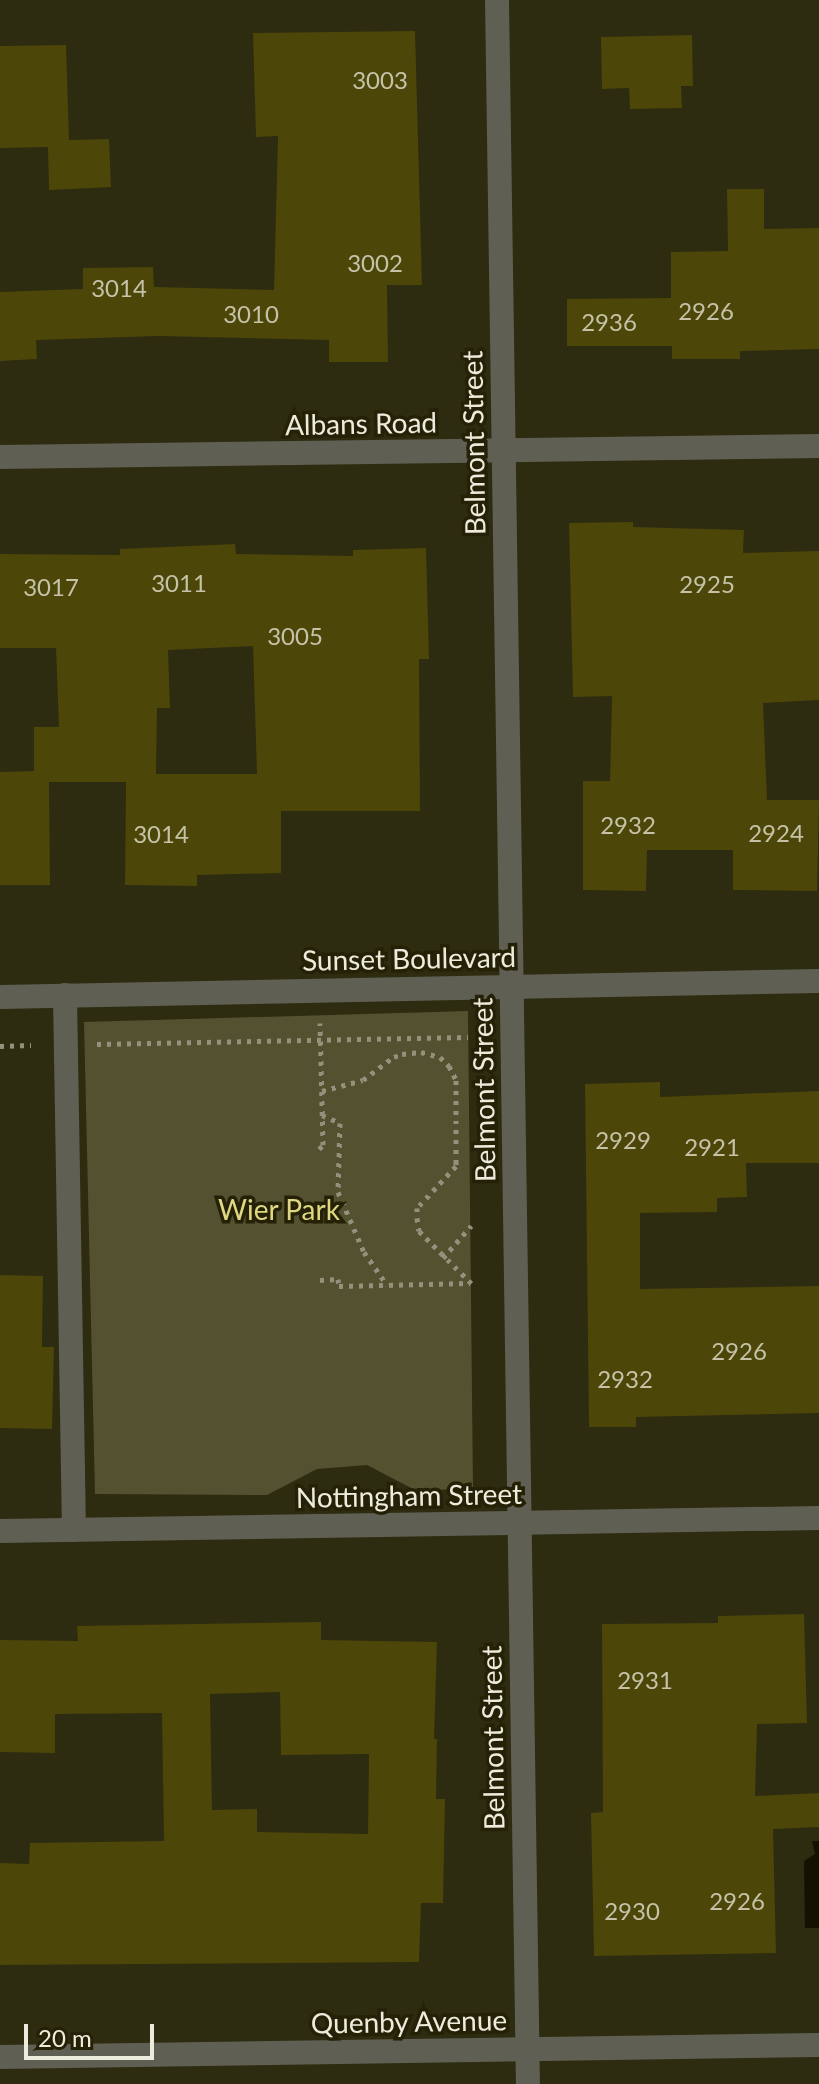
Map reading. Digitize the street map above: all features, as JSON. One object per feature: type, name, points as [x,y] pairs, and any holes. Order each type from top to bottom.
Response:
[{"type":"street","name":"Belmont Street","points":[[497,0],[528,2084]]},
{"type":"street","name":"Albans Road","points":[[0,457],[819,446]]},
{"type":"street","name":"Sunset Boulevard","points":[[0,997],[819,981]]},
{"type":"street","points":[[65,995],[74,1530]]},
{"type":"street","name":"Nottingham Street","points":[[0,1531],[819,1518]]},
{"type":"street","name":"Quenby Avenue","points":[[0,2057],[819,2045]]},
{"type":"path","points":[[319,990],[323,1145],[319,1149]]},
{"type":"path","points":[[0,1046],[468,1037]]},
{"type":"path","points":[[320,1280],[338,1279],[339,1286],[471,1283],[419,1231],[417,1208],[456,1166],[456,1080],[449,1066],[440,1057],[421,1052],[402,1054],[363,1080],[322,1091]]},
{"type":"path","points":[[322,1115],[340,1123],[338,1192],[364,1252],[387,1285]]},
{"type":"path","points":[[443,1258],[471,1226]]},
{"type":"green space","name":"Wier Park","points":[[468,1011],[473,1488],[417,1491],[367,1465],[317,1469],[267,1495],[95,1494],[84,1022]]},
{"type":"shaded area","points":[[812,1841],[819,1841],[819,1928],[805,1928],[804,1861],[815,1854]]},
{"type":"building","points":[[415,31],[422,285],[387,285],[388,362],[329,362],[329,340],[158,336],[36,340],[37,359],[0,361],[0,292],[83,289],[83,268],[153,267],[154,287],[274,290],[278,136],[256,137],[253,33]]},
{"type":"building","points":[[692,35],[693,86],[681,86],[682,108],[630,109],[629,88],[602,89],[601,37]]},
{"type":"building","points":[[66,45],[69,140],[109,139],[111,187],[49,190],[48,147],[0,148],[0,46]]},
{"type":"building","points":[[727,189],[764,189],[764,229],[819,228],[819,349],[740,351],[740,359],[672,359],[672,346],[567,346],[567,299],[671,298],[671,252],[728,251]]},
{"type":"building","points":[[633,522],[633,527],[744,530],[743,553],[819,551],[819,700],[763,703],[767,800],[819,800],[817,891],[733,890],[733,850],[647,850],[646,891],[583,890],[583,781],[610,781],[612,696],[573,697],[569,523]]},
{"type":"building","points":[[235,544],[236,554],[353,556],[353,550],[426,548],[429,659],[419,659],[420,811],[281,811],[281,873],[197,875],[197,886],[125,885],[126,782],[49,782],[50,885],[0,885],[0,772],[34,771],[34,727],[59,727],[56,648],[0,648],[0,554],[120,555],[120,549]],"holes":[[[253,646],[257,774],[156,774],[157,708],[170,708],[168,650]]]},
{"type":"building","points":[[660,1082],[660,1097],[819,1091],[819,1163],[746,1163],[747,1197],[717,1198],[717,1212],[640,1213],[640,1289],[819,1286],[819,1413],[636,1417],[636,1427],[589,1427],[585,1084]]},
{"type":"building","points":[[0,1275],[43,1276],[42,1347],[54,1347],[52,1429],[0,1428]]},
{"type":"building","points":[[804,1614],[807,1723],[757,1724],[755,1796],[819,1793],[819,1827],[773,1829],[776,1953],[594,1956],[591,1813],[603,1812],[602,1624],[718,1623],[718,1616]]},
{"type":"building","points":[[321,1622],[321,1640],[437,1642],[434,1739],[437,1739],[436,1799],[445,1799],[443,1903],[421,1903],[419,1962],[0,1965],[0,1863],[29,1864],[30,1843],[164,1841],[162,1713],[55,1714],[55,1753],[0,1752],[0,1640],[78,1641],[77,1626]],"holes":[[[280,1692],[281,1755],[369,1754],[368,1834],[257,1832],[257,1809],[212,1810],[210,1694]]]}]
